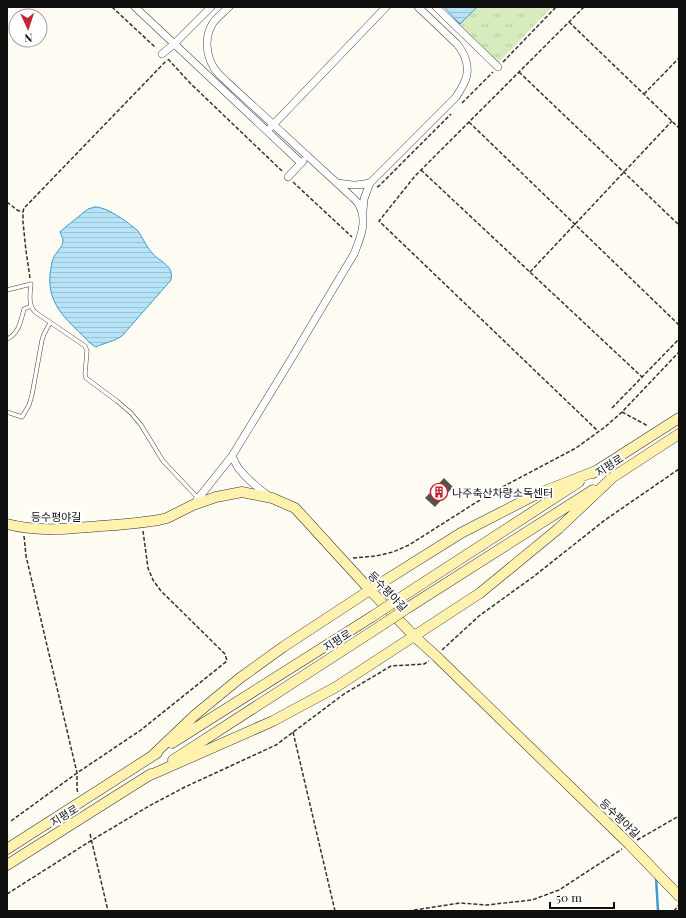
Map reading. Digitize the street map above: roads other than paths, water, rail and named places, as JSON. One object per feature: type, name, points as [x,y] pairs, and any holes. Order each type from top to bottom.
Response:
[{"type":"main road","name":"지평로","points":[[7,849],[373,616],[679,418]]},
{"type":"main road","name":"지평로","points":[[7,865],[146,778],[679,434]]},
{"type":"main road","points":[[152,756],[195,715],[240,678],[283,647],[370,590],[462,533],[535,495],[598,470]]},
{"type":"main road","points":[[146,778],[273,721],[336,687],[480,593],[558,529],[614,476]]},
{"type":"main road","name":"등수평야길","points":[[7,524],[24,528],[53,530],[159,520],[167,518],[196,502],[242,492],[272,498],[295,508],[414,636],[442,661],[629,844],[679,896]]},
{"type":"street","points":[[135,7],[301,164]]},
{"type":"street","points":[[162,54],[211,7]]},
{"type":"street","points":[[229,7],[214,23],[209,31],[206,45],[210,60],[215,69],[359,204],[363,215]]},
{"type":"street","points":[[267,131],[386,7]]},
{"type":"street","points":[[196,502],[232,456],[354,254],[361,238],[364,199],[370,183],[456,96],[465,82],[466,63],[462,50],[418,7]]},
{"type":"street","points":[[436,7],[498,67]]},
{"type":"street","points":[[288,177],[308,156]]},
{"type":"street","points":[[337,183],[362,186],[370,183]]},
{"type":"street","points":[[232,456],[238,468],[245,476],[272,498]]},
{"type":"lane","points":[[7,290],[31,284],[30,302],[32,310],[85,346],[86,378],[118,401],[131,413],[143,428],[163,461],[196,502]]},
{"type":"lane","points":[[7,339],[11,338],[15,334],[24,309],[31,306]]},
{"type":"lane","points":[[7,412],[22,416],[29,405],[42,340],[50,323]]},
{"type":"water","points":[[444,7],[477,7],[460,24]]},
{"type":"water","points":[[100,207],[109,211],[135,228],[151,252],[171,271],[171,280],[122,336],[116,340],[96,347],[90,343],[61,313],[52,296],[50,286],[52,261],[63,243],[60,232],[88,209]]},
{"type":"waterway","points":[[656,877],[658,911]]},
{"type":"place","name":"나주축산차량소독센터","points":[[439,492]]}]
